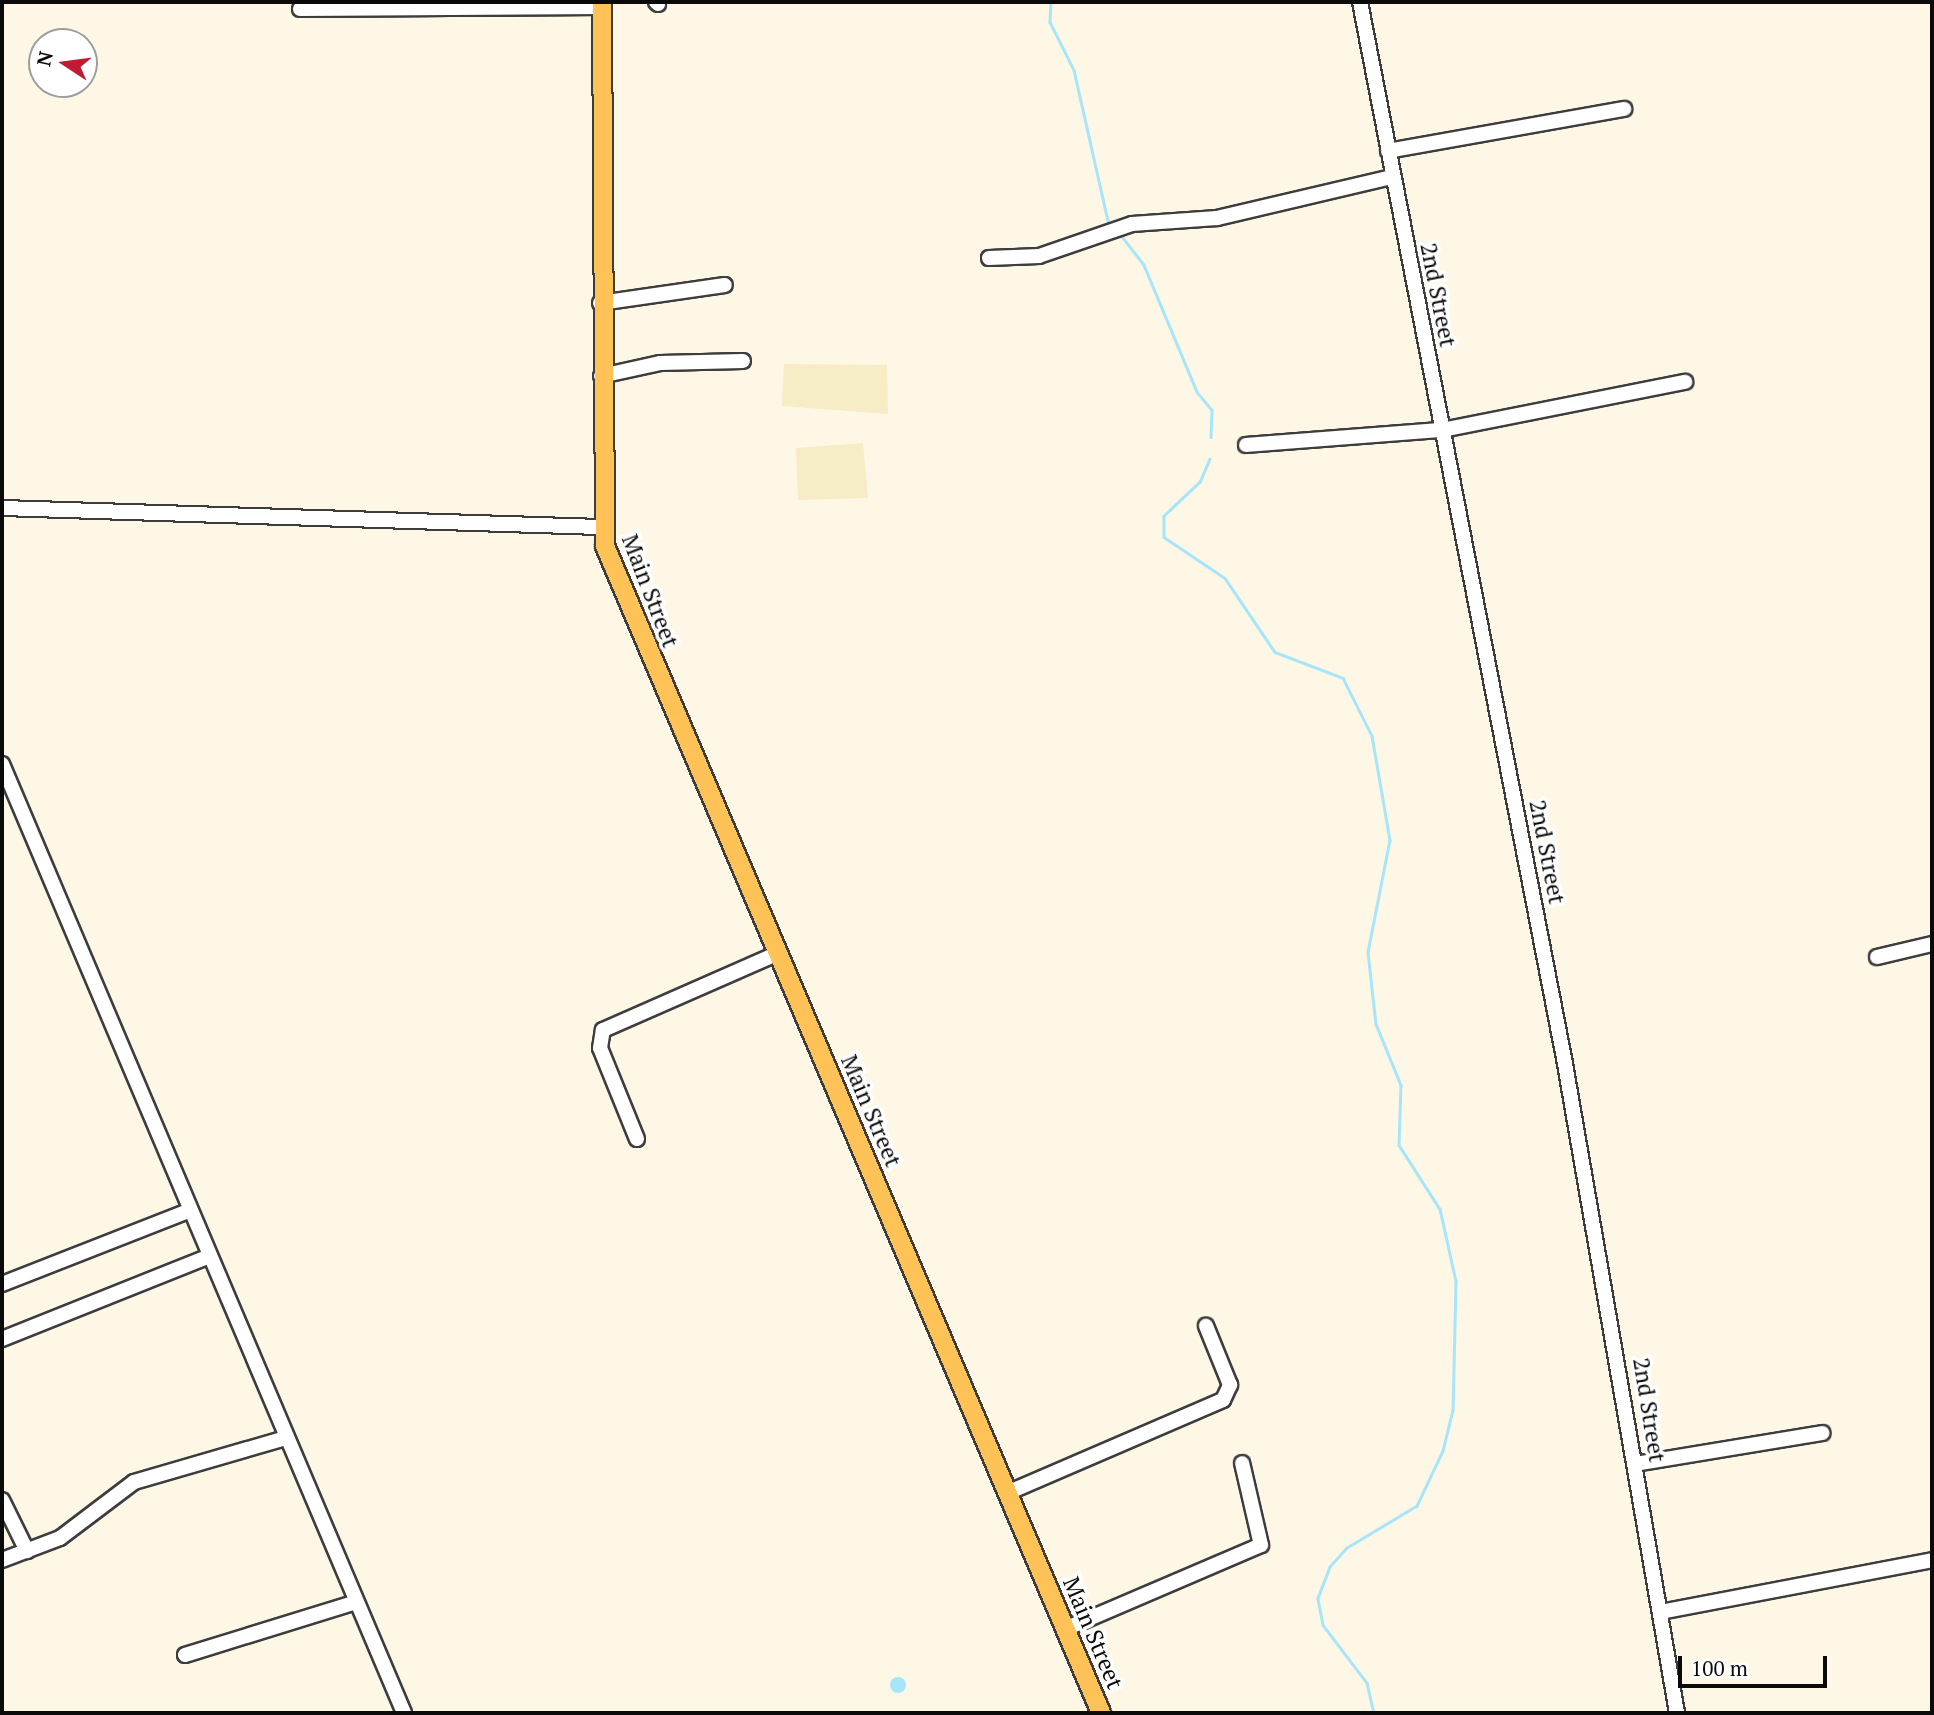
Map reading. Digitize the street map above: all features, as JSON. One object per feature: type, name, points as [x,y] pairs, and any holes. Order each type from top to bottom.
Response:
[{"type":"main road","name":"Main Street","points":[[602,5],[601,527],[622,596],[1101,1713]]},
{"type":"street","name":"2nd Street","points":[[1360,2],[1635,1464],[1677,1713]]},
{"type":"street","points":[[300,9],[602,5]]},
{"type":"street","points":[[1388,151],[1624,108]]},
{"type":"street","points":[[989,258],[1039,256],[1132,224],[1217,218],[1392,177]]},
{"type":"street","points":[[600,303],[725,285]]},
{"type":"street","points":[[601,376],[660,363],[743,361]]},
{"type":"street","points":[[1247,444],[1441,430],[1685,382]]},
{"type":"street","points":[[2,508],[601,527]]},
{"type":"street","points":[[2,764],[186,1212],[404,1713]]},
{"type":"street","points":[[1877,957],[1932,944]]},
{"type":"street","points":[[637,1139],[600,1048],[603,1030],[776,954]]},
{"type":"street","points":[[2,1284],[186,1212]]},
{"type":"street","points":[[2,1339],[207,1257]]},
{"type":"street","points":[[1007,1493],[1223,1400],[1230,1385],[1206,1325]]},
{"type":"street","points":[[1635,1464],[1822,1433]]},
{"type":"street","points":[[2,1560],[60,1538],[134,1482],[285,1438]]},
{"type":"street","points":[[1065,1629],[1261,1545],[1242,1463]]},
{"type":"street","points":[[2,1500],[27,1551]]},
{"type":"street","points":[[1660,1612],[1932,1560]]},
{"type":"street","points":[[185,1655],[356,1602]]},
{"type":"shaded area","points":[[784,364],[887,365],[888,414],[782,406]]},
{"type":"shaded area","points":[[863,443],[868,498],[798,500],[796,448]]},
{"type":"water","points":[[898,1677],[906,1685],[898,1693],[890,1685]]},
{"type":"waterway","points":[[1051,2],[1050,22],[1074,70],[1108,221]]},
{"type":"waterway","points":[[1120,234],[1144,265],[1197,392],[1212,410],[1211,437]]},
{"type":"waterway","points":[[1210,459],[1200,482],[1164,516],[1164,537],[1225,578],[1275,652],[1343,678],[1372,736],[1390,840],[1368,952],[1376,1024],[1401,1085],[1399,1145],[1440,1209],[1456,1281],[1453,1410],[1443,1451],[1417,1506],[1347,1548],[1330,1567],[1318,1599],[1323,1625],[1367,1683],[1374,1713]]}]
